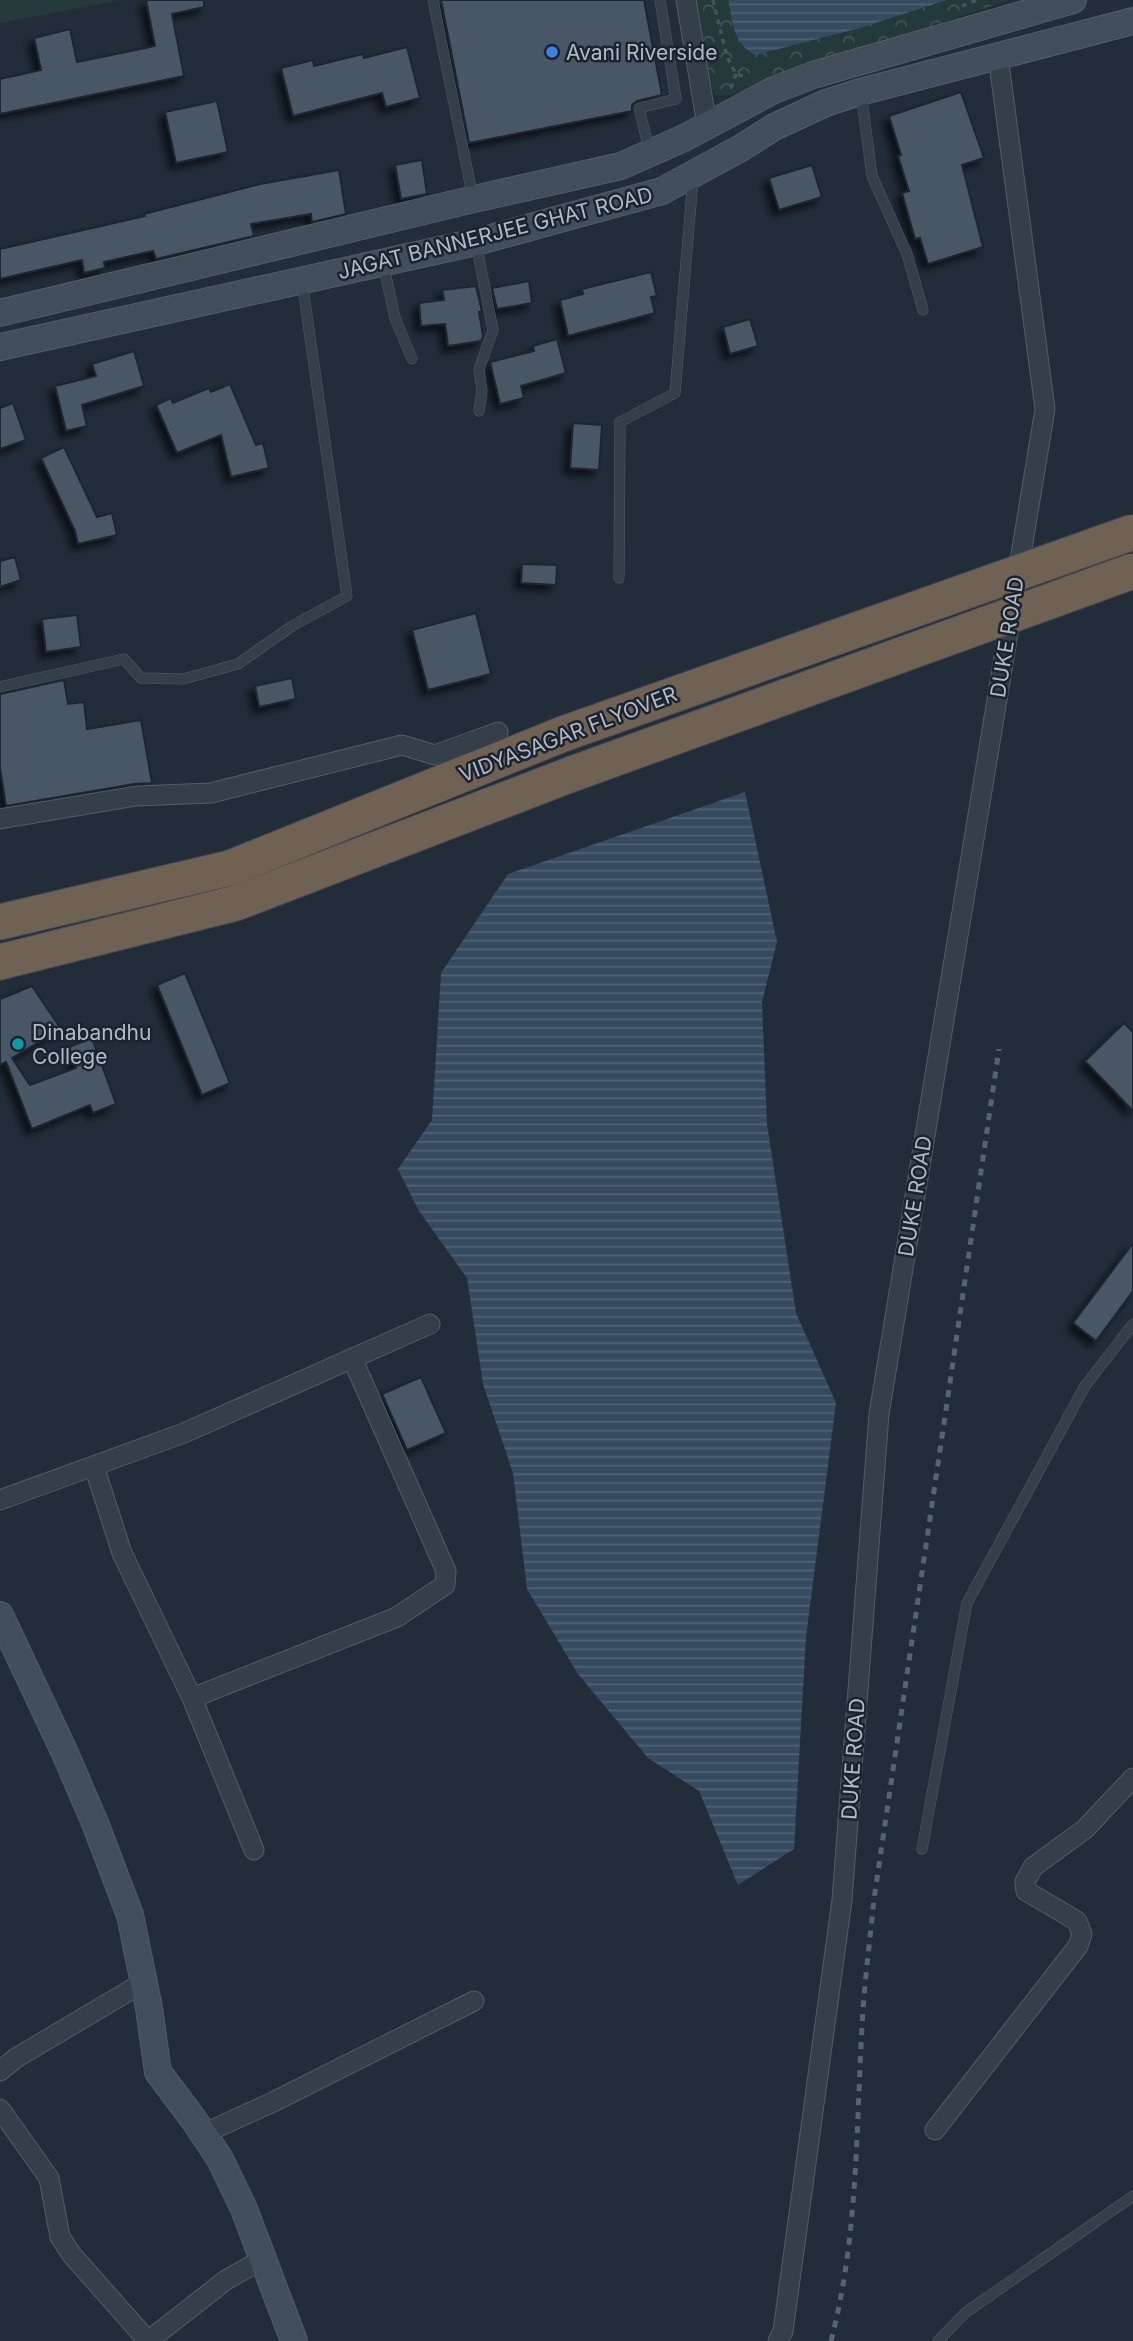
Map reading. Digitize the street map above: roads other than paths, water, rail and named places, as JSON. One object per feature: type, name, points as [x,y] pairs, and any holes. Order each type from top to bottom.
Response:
[{"type":"highway","name":"VIDYASAGAR FLYOVER","points":[[0,922],[230,868],[563,734],[1133,532]]},
{"type":"highway","name":"VIDYASAGAR FLYOVER","points":[[0,962],[236,903],[572,774],[1133,570]]},
{"type":"main road","name":"JAGAT BANNERJEE GHAT ROAD","points":[[0,313],[621,166],[650,154],[774,90],[813,75],[1073,0]]},
{"type":"main road","name":"JAGAT BANNERJEE GHAT ROAD","points":[[0,347],[476,242],[662,191],[774,127],[826,103],[1133,21]]},
{"type":"main road","points":[[0,1615],[64,1751],[131,1916],[158,2073],[220,2159],[244,2209],[294,2341]]},
{"type":"street","points":[[686,0],[707,125]]},
{"type":"street","name":"DUKE ROAD","points":[[778,2341],[783,2331],[842,1900],[880,1414],[1045,409],[998,56]]},
{"type":"street","points":[[0,819],[136,796],[211,793],[402,745],[435,754],[498,733]]},
{"type":"street","points":[[0,1500],[184,1433],[430,1324]]},
{"type":"street","points":[[192,1698],[397,1617],[445,1586],[446,1571],[352,1358]]},
{"type":"street","points":[[94,1466],[122,1553],[192,1698],[254,1850]]},
{"type":"street","points":[[935,2130],[1079,1946],[1082,1934],[1077,1921],[1026,1891],[1025,1882],[1033,1867],[1085,1829],[1133,1778]]},
{"type":"street","points":[[0,2071],[144,1982]]},
{"type":"street","points":[[203,2134],[274,2102],[474,2001]]},
{"type":"street","points":[[0,2109],[49,2178],[61,2237],[72,2255],[148,2341],[226,2280],[263,2259]]},
{"type":"lane","points":[[432,0],[474,199]]},
{"type":"lane","points":[[650,154],[639,108],[676,99],[660,0]]},
{"type":"lane","points":[[860,92],[872,176],[907,254],[923,310]]},
{"type":"lane","points":[[619,578],[620,422],[675,393],[693,175]]},
{"type":"lane","points":[[476,242],[493,330],[479,369],[482,391],[479,411]]},
{"type":"lane","points":[[383,263],[394,318],[412,359]]},
{"type":"lane","points":[[0,687],[124,659],[141,678],[183,679],[237,664],[292,626],[347,596],[302,281]]},
{"type":"lane","points":[[922,1849],[967,1603],[1085,1386],[1133,1324]]},
{"type":"lane","points":[[938,2341],[965,2313],[1133,2196]]},
{"type":"water","points":[[728,0],[947,0],[860,28],[755,55],[738,39]]},
{"type":"water","points":[[745,792],[777,942],[762,1002],[767,1124],[796,1313],[836,1403],[806,1637],[794,1849],[738,1885],[699,1791],[648,1758],[578,1674],[527,1589],[513,1473],[483,1384],[467,1278],[419,1211],[398,1169],[432,1120],[441,973],[508,874]]},
{"type":"railway","points":[[831,2341],[840,2302],[851,2224],[863,2011],[874,1899],[999,1049]]},
{"type":"place","name":"Avani Riverside","points":[[552,52]]},
{"type":"place","name":"Dinabandhu College","points":[[18,1044]]}]
